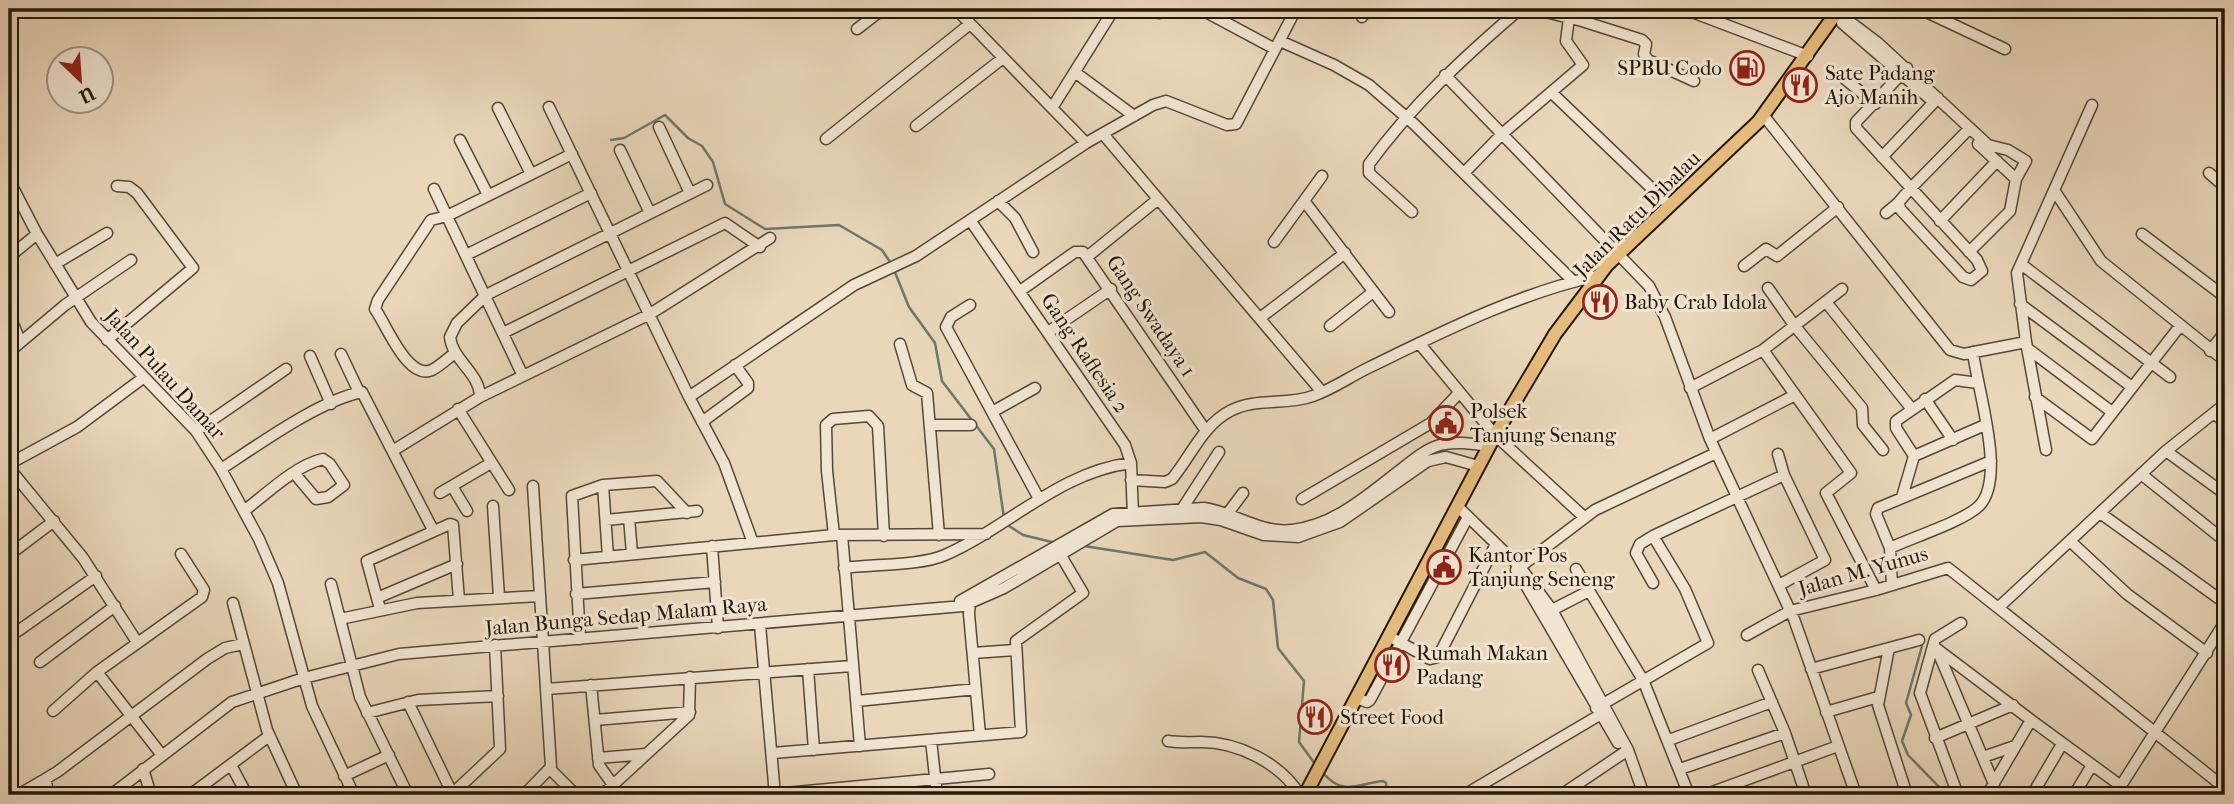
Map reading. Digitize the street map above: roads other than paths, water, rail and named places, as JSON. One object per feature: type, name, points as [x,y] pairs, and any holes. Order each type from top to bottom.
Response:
[{"type":"main road","name":"Jalan Ratu Dibalau","points":[[1308,793],[1356,698],[1394,640],[1457,506],[1530,373],[1597,275],[1764,116],[1837,12]]},
{"type":"street","points":[[857,29],[883,9]]},
{"type":"street","points":[[956,9],[1086,143]]},
{"type":"street","points":[[1052,108],[1114,9]]},
{"type":"street","points":[[689,397],[854,285],[905,261],[1086,143],[1134,116],[1166,101],[1227,125],[1236,124],[1296,9]]},
{"type":"street","points":[[1412,212],[1367,170],[1405,116],[1445,75],[1520,9]]},
{"type":"street","points":[[1533,9],[1642,40],[1646,44],[1644,54],[1648,60],[1694,80]]},
{"type":"street","points":[[1582,22],[1587,9]]},
{"type":"street","points":[[1684,9],[1808,56]]},
{"type":"street","points":[[1920,9],[2005,49]]},
{"type":"street","points":[[1206,12],[1356,76],[1405,116],[1573,281]]},
{"type":"street","points":[[1837,12],[1905,71],[2017,179]]},
{"type":"street","points":[[1464,173],[1502,134],[1583,65],[1566,41],[1569,18]]},
{"type":"street","points":[[826,139],[971,24]]},
{"type":"street","points":[[916,125],[1003,58]]},
{"type":"street","points":[[1898,204],[1963,277],[1970,280],[1982,268],[1856,128],[1856,122],[1905,71]]},
{"type":"street","points":[[1076,73],[1134,116]]},
{"type":"street","name":"Jalan M. Yunus","points":[[1445,75],[1649,286],[1665,317],[1716,453],[1790,611],[1876,590],[1948,568],[2225,789]]},
{"type":"street","points":[[1845,79],[1875,104]]},
{"type":"street","points":[[1552,93],[1670,206]]},
{"type":"street","points":[[1882,157],[1936,100]]},
{"type":"street","points":[[2046,450],[2026,345],[2017,278],[2043,211],[2092,105]]},
{"type":"street","points":[[549,107],[736,490],[752,543]]},
{"type":"street","points":[[498,108],[531,174]]},
{"type":"street","points":[[1764,116],[1947,347],[1959,353],[2026,345],[2112,412]]},
{"type":"street","points":[[659,127],[690,193]]},
{"type":"street","points":[[1886,213],[1898,204],[1968,130]]},
{"type":"street","points":[[1103,134],[1322,392]]},
{"type":"street","points":[[460,140],[488,195]]},
{"type":"street","points":[[1969,252],[2010,211],[2017,179],[2026,165],[2024,159],[2008,150],[1985,148]]},
{"type":"street","points":[[620,150],[650,213]]},
{"type":"street","points":[[455,353],[432,370],[423,372],[411,368],[375,309],[426,224],[572,154]]},
{"type":"street","points":[[1940,221],[1997,161]]},
{"type":"street","points":[[2208,173],[2225,187]]},
{"type":"street","points":[[1274,242],[1322,176]]},
{"type":"street","name":"Jalan Pulau Damar","points":[[9,180],[37,234],[76,298],[107,340],[196,431],[221,469],[244,511],[283,597],[304,678],[322,732],[354,795]]},
{"type":"street","points":[[480,397],[475,379],[450,342],[452,330],[486,295],[707,185]]},
{"type":"street","points":[[107,340],[193,268],[138,194],[129,187],[117,186]]},
{"type":"street","points":[[434,189],[523,376]]},
{"type":"street","points":[[2054,190],[2101,261],[2224,360]]},
{"type":"street","points":[[466,255],[591,193]]},
{"type":"street","points":[[1087,257],[1157,200]]},
{"type":"street","points":[[998,201],[1015,218],[1033,252]]},
{"type":"street","points":[[2043,211],[2060,201]]},
{"type":"street","points":[[1305,202],[1388,312]]},
{"type":"street","points":[[1744,266],[1766,249],[1777,256],[1838,207]]},
{"type":"street","name":"Gang Raflesia 2","points":[[970,220],[1125,445],[1131,463],[1133,516]]},
{"type":"street","points":[[503,333],[725,223],[760,247]]},
{"type":"street","points":[[55,264],[107,233]]},
{"type":"street","points":[[9,257],[37,234]]},
{"type":"street","points":[[2143,234],[2225,297]]},
{"type":"street","points":[[394,450],[457,409],[650,314],[760,247],[770,238]]},
{"type":"street","name":"Gang Swadaya 1","points":[[1020,291],[1079,251],[1087,257],[1206,431]]},
{"type":"street","points":[[1260,318],[1345,253]]},
{"type":"street","points":[[9,352],[76,298],[131,260]]},
{"type":"street","points":[[2021,264],[2170,377]]},
{"type":"street","points":[[1131,480],[1168,481],[1206,431],[1228,411],[1245,404],[1304,398],[1322,392],[1419,343],[1573,281],[1597,275]]},
{"type":"street","points":[[1768,288],[1794,325],[1862,408],[1863,425],[1883,450]]},
{"type":"street","points":[[1048,332],[1111,289]]},
{"type":"street","points":[[1690,388],[1763,349],[1842,289]]},
{"type":"street","points":[[1330,326],[1373,292]]},
{"type":"street","points":[[1826,302],[1911,408]]},
{"type":"street","points":[[2020,304],[2132,387]]},
{"type":"street","points":[[970,305],[951,317],[946,327],[1038,497]]},
{"type":"street","points":[[9,314],[20,341]]},
{"type":"street","points":[[2035,397],[2091,439],[2180,326]]},
{"type":"street","points":[[2210,351],[2225,332]]},
{"type":"street","points":[[1419,343],[1460,393],[1492,441],[1584,517]]},
{"type":"street","points":[[900,344],[912,385],[927,393],[939,535]]},
{"type":"street","points":[[1763,349],[1851,473],[1826,493],[1876,590]]},
{"type":"street","points":[[1890,548],[1977,508],[1989,491],[1991,461],[1973,352]]},
{"type":"street","points":[[341,354],[394,450],[433,530]]},
{"type":"street","points":[[310,356],[331,404]]},
{"type":"street","points":[[702,422],[748,388],[748,383],[735,365]]},
{"type":"street","points":[[196,431],[286,369]]},
{"type":"street","points":[[137,642],[96,576],[9,466],[77,427],[143,377]]},
{"type":"street","points":[[1902,496],[1914,456],[1895,425],[1897,420],[1911,408],[1958,379],[1978,383]]},
{"type":"street","points":[[992,412],[1035,388]]},
{"type":"street","points":[[221,469],[331,404],[361,392]]},
{"type":"street","points":[[1302,499],[1420,430],[1460,393]]},
{"type":"street","points":[[1710,439],[1795,395]]},
{"type":"street","points":[[1925,399],[1953,440]]},
{"type":"street","points":[[1999,607],[2166,451],[2225,404]]},
{"type":"street","points":[[457,409],[509,490]]},
{"type":"street","points":[[2214,414],[2225,423]]},
{"type":"street","points":[[860,746],[844,568],[827,471],[826,425],[833,419],[869,416],[878,426],[884,536]]},
{"type":"street","points":[[931,425],[971,425]]},
{"type":"street","points":[[1914,456],[1985,425]]},
{"type":"street","name":"Jalan Bunga Sedap Malam Raya","points":[[111,795],[226,705],[256,692],[353,664],[399,654],[760,625],[964,604],[1004,588],[1060,551],[1117,521],[1133,516],[1204,508],[1228,513],[1276,530],[1298,529],[1350,509],[1434,448],[1492,441]]},
{"type":"street","points":[[2166,451],[2225,494]]},
{"type":"street","points":[[1182,509],[1219,452]]},
{"type":"street","points":[[1517,568],[1584,517],[1716,453]]},
{"type":"street","points":[[1778,454],[1784,475],[1825,560],[1779,585]]},
{"type":"street","name":"Jalan Bunga Sedap Malam Raya","points":[[1060,551],[1069,539],[1107,516],[1213,518],[1264,535],[1298,537],[1340,523],[1428,461],[1446,457],[1478,466]]},
{"type":"street","points":[[244,511],[295,474],[321,459],[330,464],[344,485],[328,497],[316,499],[295,474]]},
{"type":"street","points":[[1892,585],[1890,548],[1876,511],[1902,496],[1991,461]]},
{"type":"street","points":[[440,493],[491,463]]},
{"type":"street","points":[[844,568],[938,558],[1017,516],[1038,497],[1087,475],[1131,463]]},
{"type":"street","points":[[2141,474],[2225,541]]},
{"type":"street","points":[[1653,583],[1636,549],[1653,536],[1784,475]]},
{"type":"street","points":[[580,639],[572,496],[603,485],[657,481],[692,512],[606,520]]},
{"type":"street","points":[[603,485],[608,557]]},
{"type":"street","points":[[452,486],[467,511]]},
{"type":"street","points":[[533,486],[550,769],[576,795]]},
{"type":"street","points":[[1228,513],[1243,493]]},
{"type":"street","points":[[493,506],[499,597]]},
{"type":"street","points":[[1457,506],[1517,568],[1548,612],[1626,751],[1640,795]]},
{"type":"street","points":[[2100,513],[2225,603]]},
{"type":"street","points":[[1468,517],[1394,640],[1430,659],[1437,657],[1495,545]]},
{"type":"street","points":[[629,518],[632,553]]},
{"type":"street","points":[[9,555],[54,521]]},
{"type":"street","points":[[378,604],[367,561],[433,530],[453,525],[459,600]]},
{"type":"street","points":[[574,560],[838,535],[986,534]]},
{"type":"street","points":[[1464,795],[1643,680],[1704,646],[1708,640],[1685,589],[1653,536]]},
{"type":"street","points":[[2070,541],[2127,594],[2207,653]]},
{"type":"street","points":[[712,546],[718,628]]},
{"type":"street","points":[[772,753],[1023,730],[1017,638],[1082,594],[1060,551]]},
{"type":"street","points":[[53,711],[97,672],[203,594],[181,554]]},
{"type":"street","points":[[340,619],[378,604],[457,564]]},
{"type":"street","points":[[1576,569],[1643,680],[1681,769],[1689,795]]},
{"type":"street","points":[[18,631],[96,576]]},
{"type":"street","points":[[576,594],[715,582]]},
{"type":"street","points":[[331,584],[360,697],[408,795]]},
{"type":"street","points":[[1548,612],[1589,591]]},
{"type":"street","points":[[378,604],[540,596]]},
{"type":"street","points":[[233,603],[269,736],[297,795]]},
{"type":"street","points":[[964,604],[973,653],[980,735]]},
{"type":"street","points":[[40,662],[115,606]]},
{"type":"street","points":[[1747,635],[1790,611],[1856,795]]},
{"type":"street","points":[[1958,795],[1935,738],[1920,690],[1935,648],[1935,639],[1961,622]]},
{"type":"street","points":[[1935,648],[2092,765],[2118,791],[2225,622]]},
{"type":"street","points":[[760,625],[775,795],[989,774]]},
{"type":"street","points":[[1811,669],[1919,640]]},
{"type":"street","points":[[18,795],[45,779],[218,652],[243,644]]},
{"type":"street","points":[[408,702],[452,795],[500,748],[495,645]]},
{"type":"street","points":[[1889,648],[1878,697],[1880,718],[1907,795]]},
{"type":"street","points":[[1935,648],[1970,723],[1994,784]]},
{"type":"street","points":[[973,653],[1016,650]]},
{"type":"street","points":[[547,689],[852,666]]},
{"type":"street","points":[[808,669],[814,750]]},
{"type":"street","points":[[1758,670],[1785,733],[1806,795]]},
{"type":"street","points":[[97,672],[161,754]]},
{"type":"street","points":[[602,795],[682,723],[690,712],[690,677]]},
{"type":"street","points":[[591,685],[598,758],[601,771],[613,785]]},
{"type":"street","points":[[857,701],[976,690]]},
{"type":"street","points":[[367,713],[408,702],[498,696]]},
{"type":"street","points":[[1826,712],[1878,697]]},
{"type":"street","points":[[1669,740],[1772,702]]},
{"type":"street","points":[[1935,738],[2013,705]]},
{"type":"street","points":[[595,720],[690,712]]},
{"type":"street","points":[[1986,795],[2031,720]]},
{"type":"street","points":[[1681,769],[1785,733]]},
{"type":"street","points":[[190,795],[269,736]]},
{"type":"street","points":[[931,740],[937,795]]},
{"type":"street","points":[[1168,741],[1203,741],[1250,752],[1308,793]]},
{"type":"street","points":[[2032,795],[2062,744]]},
{"type":"street","points":[[1704,795],[1838,746]]},
{"type":"street","points":[[1983,757],[2015,746]]},
{"type":"street","points":[[1561,795],[1626,751]]},
{"type":"street","points":[[598,758],[647,754]]},
{"type":"street","points":[[344,776],[389,755]]},
{"type":"street","points":[[231,765],[247,795]]},
{"type":"street","points":[[2074,795],[2092,765]]},
{"type":"street","points":[[143,769],[151,795]]},
{"type":"street","points":[[524,795],[550,769]]},
{"type":"street","points":[[45,779],[49,795]]},
{"type":"waterway","points":[[611,140],[624,138],[665,115],[688,138],[702,146],[713,162],[725,204],[765,229],[839,225],[882,250],[892,265],[909,307],[935,343],[942,381],[994,449],[1004,518]]},
{"type":"waterway","points":[[1006,524],[1023,535],[1052,542]]},
{"type":"waterway","points":[[1084,546],[1173,560],[1205,552],[1238,578],[1266,589],[1273,600],[1278,648],[1304,681],[1299,742],[1315,764]]},
{"type":"waterway","points":[[1922,646],[1906,703],[1911,715],[1902,741],[1908,755],[1947,795]]},
{"type":"waterway","points":[[1322,772],[1330,780],[1344,787],[1383,781],[1386,783],[1387,795]]},
{"type":"place","name":"SPBU Codo","points":[[1747,68]]},
{"type":"place","name":"Sate Padang Ajo Manih","points":[[1800,85]]},
{"type":"place","name":"Baby Crab Idola","points":[[1600,302]]},
{"type":"place","name":"Polsek Tanjung Senang","points":[[1446,423]]},
{"type":"place","name":"Kantor Pos Tanjung Seneng","points":[[1444,567]]},
{"type":"place","name":"Rumah Makan Padang","points":[[1392,665]]},
{"type":"place","name":"Street Food","points":[[1315,717]]}]
